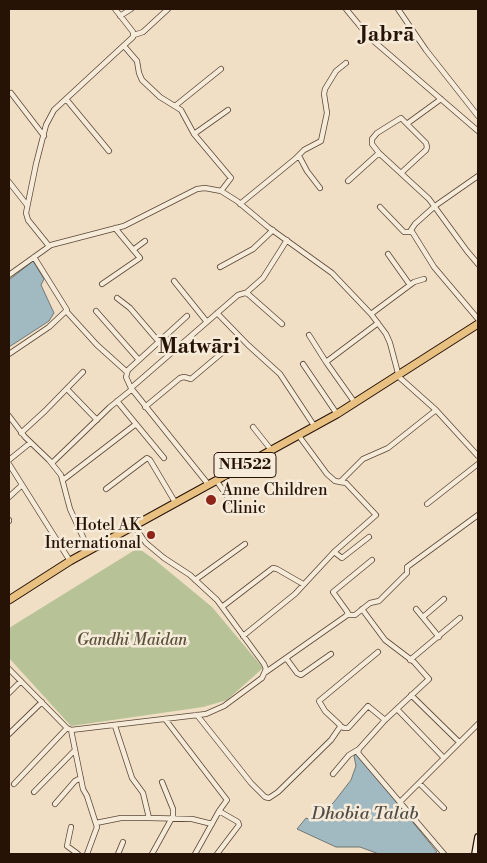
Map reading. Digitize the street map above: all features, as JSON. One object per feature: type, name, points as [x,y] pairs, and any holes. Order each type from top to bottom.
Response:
[{"type":"highway","name":"NH522","points":[[9,600],[89,550],[315,427],[478,324]]},
{"type":"main road","points":[[475,854],[478,837]]},
{"type":"street","points":[[115,9],[134,35]]},
{"type":"street","points":[[120,16],[130,9]]},
{"type":"street","points":[[48,246],[28,220],[26,213],[46,125],[52,114],[134,35],[143,32],[168,9]]},
{"type":"street","points":[[346,9],[370,38],[478,131]]},
{"type":"street","points":[[398,9],[426,50],[478,115]]},
{"type":"street","points":[[124,46],[137,62],[138,72],[142,80],[160,97],[182,111],[194,134],[231,178],[221,191]]},
{"type":"street","points":[[240,204],[304,150],[321,141],[327,113],[325,89],[336,71],[346,63]]},
{"type":"street","points":[[175,106],[221,68]]},
{"type":"street","points":[[11,94],[44,136]]},
{"type":"street","points":[[408,123],[442,99]]},
{"type":"street","points":[[66,100],[109,151]]},
{"type":"street","points":[[194,134],[228,110]]},
{"type":"street","points":[[401,173],[427,147],[426,143],[408,123],[404,119],[398,118],[374,135],[372,144],[378,153],[426,195],[478,264]]},
{"type":"street","points":[[348,181],[378,153]]},
{"type":"street","points":[[299,156],[307,171],[320,188]]},
{"type":"street","points":[[478,176],[435,206],[412,228],[412,232],[434,267],[478,319]]},
{"type":"street","points":[[9,182],[27,205]]},
{"type":"street","points":[[9,275],[48,246],[136,221],[197,189],[205,188],[221,191],[332,273],[378,324],[390,343],[398,376],[436,410],[478,456]]},
{"type":"street","points":[[380,207],[404,232],[412,232]]},
{"type":"street","points":[[102,284],[140,258],[115,228]]},
{"type":"street","points":[[220,267],[253,249],[273,230]]},
{"type":"street","points":[[52,463],[117,401],[233,298],[246,293],[263,278],[287,240]]},
{"type":"street","points":[[133,250],[145,241]]},
{"type":"street","points":[[388,254],[410,285]]},
{"type":"street","points":[[34,258],[66,306],[67,312],[96,345],[127,372]]},
{"type":"street","points":[[371,314],[410,285],[424,278]]},
{"type":"street","points":[[174,281],[207,322]]},
{"type":"street","points":[[246,293],[282,324]]},
{"type":"street","points":[[117,298],[130,308],[159,342]]},
{"type":"street","points":[[96,311],[139,360]]},
{"type":"street","points":[[9,354],[50,327],[67,312]]},
{"type":"street","points":[[217,313],[280,374],[315,427]]},
{"type":"street","points":[[187,316],[139,360],[127,372],[126,377],[131,389],[208,484]]},
{"type":"street","points":[[326,362],[378,324]]},
{"type":"street","points":[[309,335],[355,403]]},
{"type":"street","points":[[145,407],[180,378],[191,379],[223,352]]},
{"type":"street","points":[[302,364],[337,414]]},
{"type":"street","points":[[21,433],[83,372]]},
{"type":"street","points":[[67,389],[97,420]]},
{"type":"street","points":[[117,401],[164,458]]},
{"type":"street","points":[[340,482],[363,459],[388,448],[436,410]]},
{"type":"street","points":[[9,416],[11,422],[30,443],[52,463],[63,480],[70,509],[89,550]]},
{"type":"street","points":[[63,480],[136,424]]},
{"type":"street","points":[[253,427],[272,451]]},
{"type":"street","points":[[243,636],[295,594],[334,552],[376,515],[348,484],[340,482],[327,474],[299,436]]},
{"type":"street","points":[[9,460],[30,443]]},
{"type":"street","points":[[106,489],[147,458],[175,502]]},
{"type":"street","points":[[9,464],[70,561]]},
{"type":"street","points":[[427,504],[478,464]]},
{"type":"street","points":[[216,480],[231,502]]},
{"type":"street","points":[[9,497],[22,485]]},
{"type":"street","points":[[14,784],[69,729],[115,726],[197,715],[215,711],[224,706],[262,678],[266,672],[347,615],[354,616],[370,603],[379,601],[407,573],[407,568],[478,514]]},
{"type":"street","points":[[134,526],[146,543],[195,580],[217,600],[264,664],[266,672]]},
{"type":"street","points":[[334,552],[342,558],[369,536]]},
{"type":"street","points":[[195,580],[245,544]]},
{"type":"street","points":[[347,615],[346,610],[333,592],[372,560]]},
{"type":"street","points":[[222,607],[272,568],[277,568],[303,584]]},
{"type":"street","points":[[423,617],[444,599]]},
{"type":"street","points":[[333,774],[349,755],[359,750],[385,720],[429,678],[385,640],[362,609]]},
{"type":"street","points":[[416,609],[439,637]]},
{"type":"street","points":[[410,660],[460,618]]},
{"type":"street","points":[[378,652],[319,701],[325,711],[344,728],[348,728],[368,706],[385,720]]},
{"type":"street","points":[[286,658],[297,673],[301,675],[330,654]]},
{"type":"street","points":[[9,668],[69,729],[81,778],[97,827],[87,854]]},
{"type":"street","points":[[9,693],[21,681]]},
{"type":"street","points":[[411,696],[459,742]]},
{"type":"street","points":[[9,734],[42,702]]},
{"type":"street","points":[[397,709],[444,758]]},
{"type":"street","points":[[197,715],[251,783],[267,798],[278,792],[324,747],[340,726]]},
{"type":"street","points":[[165,719],[227,800],[194,854]]},
{"type":"street","points":[[400,802],[478,724]]},
{"type":"street","points":[[115,726],[132,778],[143,793],[149,818]]},
{"type":"street","points":[[34,792],[75,750]]},
{"type":"street","points":[[359,750],[359,754],[444,854]]},
{"type":"street","points":[[55,804],[75,781],[81,778]]},
{"type":"street","points":[[152,854],[172,820],[173,809],[162,782]]},
{"type":"street","points":[[418,782],[444,808]]},
{"type":"street","points":[[217,854],[239,825],[238,822],[219,811]]},
{"type":"street","points":[[96,823],[121,818],[149,818],[192,819],[212,824]]},
{"type":"street","points":[[72,827],[67,846],[78,854]]},
{"type":"street","points":[[118,854],[123,842]]},
{"type":"green space","name":"Gandhi Maidan","points":[[138,548],[212,607],[263,668],[227,700],[203,707],[71,726],[9,658],[9,628]]},
{"type":"water","points":[[33,261],[44,279],[41,285],[54,313],[49,321],[9,347],[9,280]]},
{"type":"water","name":"Dhobia Talab","points":[[357,753],[437,852],[434,854],[379,854],[360,847],[336,847],[297,829],[306,818],[315,821],[334,802],[351,780],[356,766],[354,756]]},
{"type":"place","name":"Anne Children Clinic","points":[[211,500]]},
{"type":"place","name":"Hotel AK International","points":[[151,535]]},
{"type":"district","name":"Jabrā","points":[[387,36]]},
{"type":"district","name":"Matwāri","points":[[199,348]]}]
